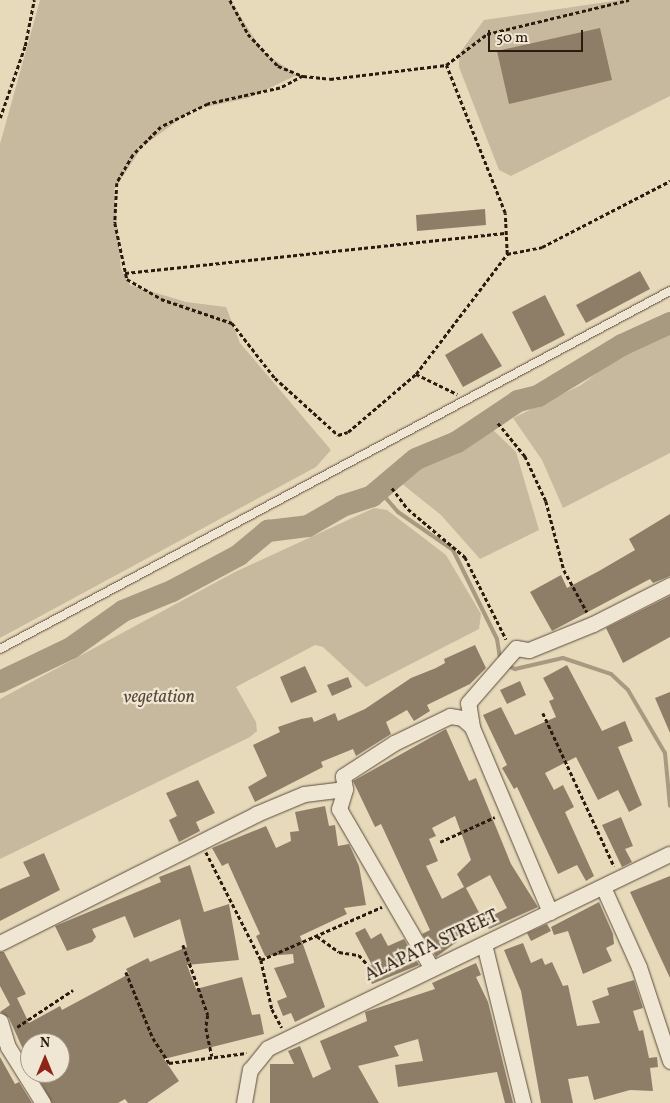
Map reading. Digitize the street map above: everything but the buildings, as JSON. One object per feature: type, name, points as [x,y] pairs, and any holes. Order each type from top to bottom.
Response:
[{"type":"street","points":[[550,912],[510,810],[472,727],[468,703],[516,648],[529,650],[594,624],[670,585]]},
{"type":"street","points":[[431,967],[390,903],[339,809],[345,790],[343,776],[348,769],[394,743],[450,716],[462,718],[472,727]]},
{"type":"street","points":[[0,943],[201,841],[304,794],[345,790]]},
{"type":"street","name":"ALAPATA STREET","points":[[260,1054],[287,1038],[387,987],[484,944],[670,854]]},
{"type":"street","points":[[603,887],[639,967],[670,1061]]},
{"type":"street","points":[[484,944],[523,1103]]},
{"type":"street","points":[[2,1028],[43,1103]]},
{"type":"street","points":[[244,1103],[245,1081],[260,1054]]},
{"type":"lane","points":[[0,650],[465,398],[670,292]]},
{"type":"path","points":[[0,118],[25,46],[34,0]]},
{"type":"path","points":[[230,0],[260,51],[278,66],[303,76],[367,76],[446,65],[487,34],[629,0]]},
{"type":"path","points":[[303,76],[280,88],[208,104],[162,127],[140,147],[117,183],[114,199],[125,272],[150,294],[232,323],[275,378],[338,435],[348,432],[416,374],[507,254],[508,233],[493,180],[446,65]]},
{"type":"path","points":[[507,254],[542,247],[670,181]]},
{"type":"path","points":[[125,272],[508,233]]},
{"type":"path","points":[[416,374],[465,398]]},
{"type":"path","points":[[498,423],[525,456],[546,501],[564,570],[594,624]]},
{"type":"path","points":[[392,488],[408,509],[466,557],[508,642],[516,648]]},
{"type":"path","points":[[543,713],[620,878]]},
{"type":"path","points":[[440,842],[510,810]]},
{"type":"path","points":[[201,841],[261,960],[272,1009],[287,1038]]},
{"type":"path","points":[[261,960],[390,903]]},
{"type":"path","points":[[317,936],[338,952],[359,955],[387,987]]},
{"type":"path","points":[[183,945],[208,1016],[212,1056]]},
{"type":"path","points":[[126,972],[153,1038],[170,1063],[212,1056],[260,1054]]},
{"type":"path","points":[[2,1028],[72,990]]},
{"type":"green space","points":[[40,0],[230,0],[263,52],[297,75],[248,98],[192,110],[142,147],[114,190],[121,269],[130,285],[186,302],[226,307],[240,343],[331,450],[316,467],[0,638],[0,144]]},
{"type":"green space","points":[[620,0],[670,0],[670,96],[511,176],[499,170],[459,67],[459,54],[484,20]]},
{"type":"green space","points":[[670,330],[670,453],[563,508],[542,460],[513,418],[581,385],[621,355]]},
{"type":"green space","points":[[489,426],[516,452],[539,530],[480,559],[441,515],[401,483],[425,457]]},
{"type":"green space","name":"vegetation","points":[[374,508],[387,510],[446,555],[481,614],[479,629],[366,687],[323,647],[315,645],[236,687],[256,722],[257,731],[250,737],[0,859],[0,699],[235,572]]},
{"type":"waterway","points":[[0,682],[71,648],[123,611],[172,591],[239,555],[268,531],[308,526],[342,506],[372,496],[416,459],[457,442],[518,401],[538,396],[622,345],[670,323]]},
{"type":"waterway","points":[[378,489],[398,512],[453,550],[497,639],[500,659]]},
{"type":"waterway","points":[[506,665],[515,669],[563,658],[611,674],[628,690],[665,753],[670,806]]}]
